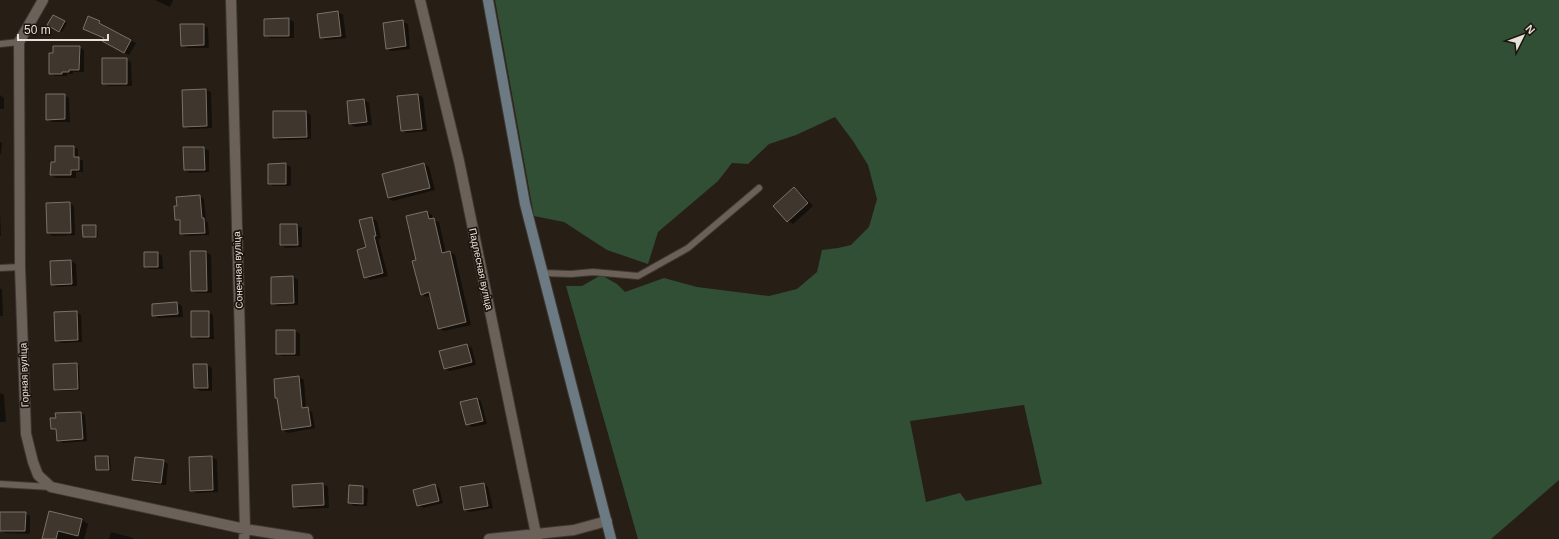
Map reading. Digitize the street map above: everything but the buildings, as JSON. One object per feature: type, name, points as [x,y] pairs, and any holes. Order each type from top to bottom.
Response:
[{"type":"street","name":"Горная вуліца","points":[[43,0],[19,42],[20,267],[26,434],[38,475],[51,487]]},
{"type":"street","name":"Сонечная вуліца","points":[[231,0],[244,534]]},
{"type":"street","name":"Падлесная вуліца","points":[[420,0],[459,161],[537,537]]},
{"type":"street","points":[[488,0],[525,204],[611,539]]},
{"type":"street","points":[[51,487],[244,534],[308,539]]},
{"type":"street","points":[[489,539],[537,537],[574,530],[607,521]]},
{"type":"lane","points":[[0,44],[19,42]]},
{"type":"lane","points":[[543,273],[571,274],[593,272],[638,276],[666,262],[688,248],[759,188]]},
{"type":"lane","points":[[0,268],[20,267]]},
{"type":"lane","points":[[0,484],[51,487]]},
{"type":"green space","points":[[495,0],[1559,0],[1559,480],[1491,539],[638,539],[566,286],[582,286],[601,275],[617,284],[625,292],[664,278],[697,287],[769,296],[797,289],[817,272],[822,250],[851,245],[869,227],[877,199],[868,165],[853,141],[835,117],[796,135],[769,144],[748,164],[732,163],[718,181],[658,232],[648,264],[607,250],[564,222],[534,216]],"holes":[[[1024,405],[1042,484],[966,501],[960,493],[926,502],[910,421]]]}]
